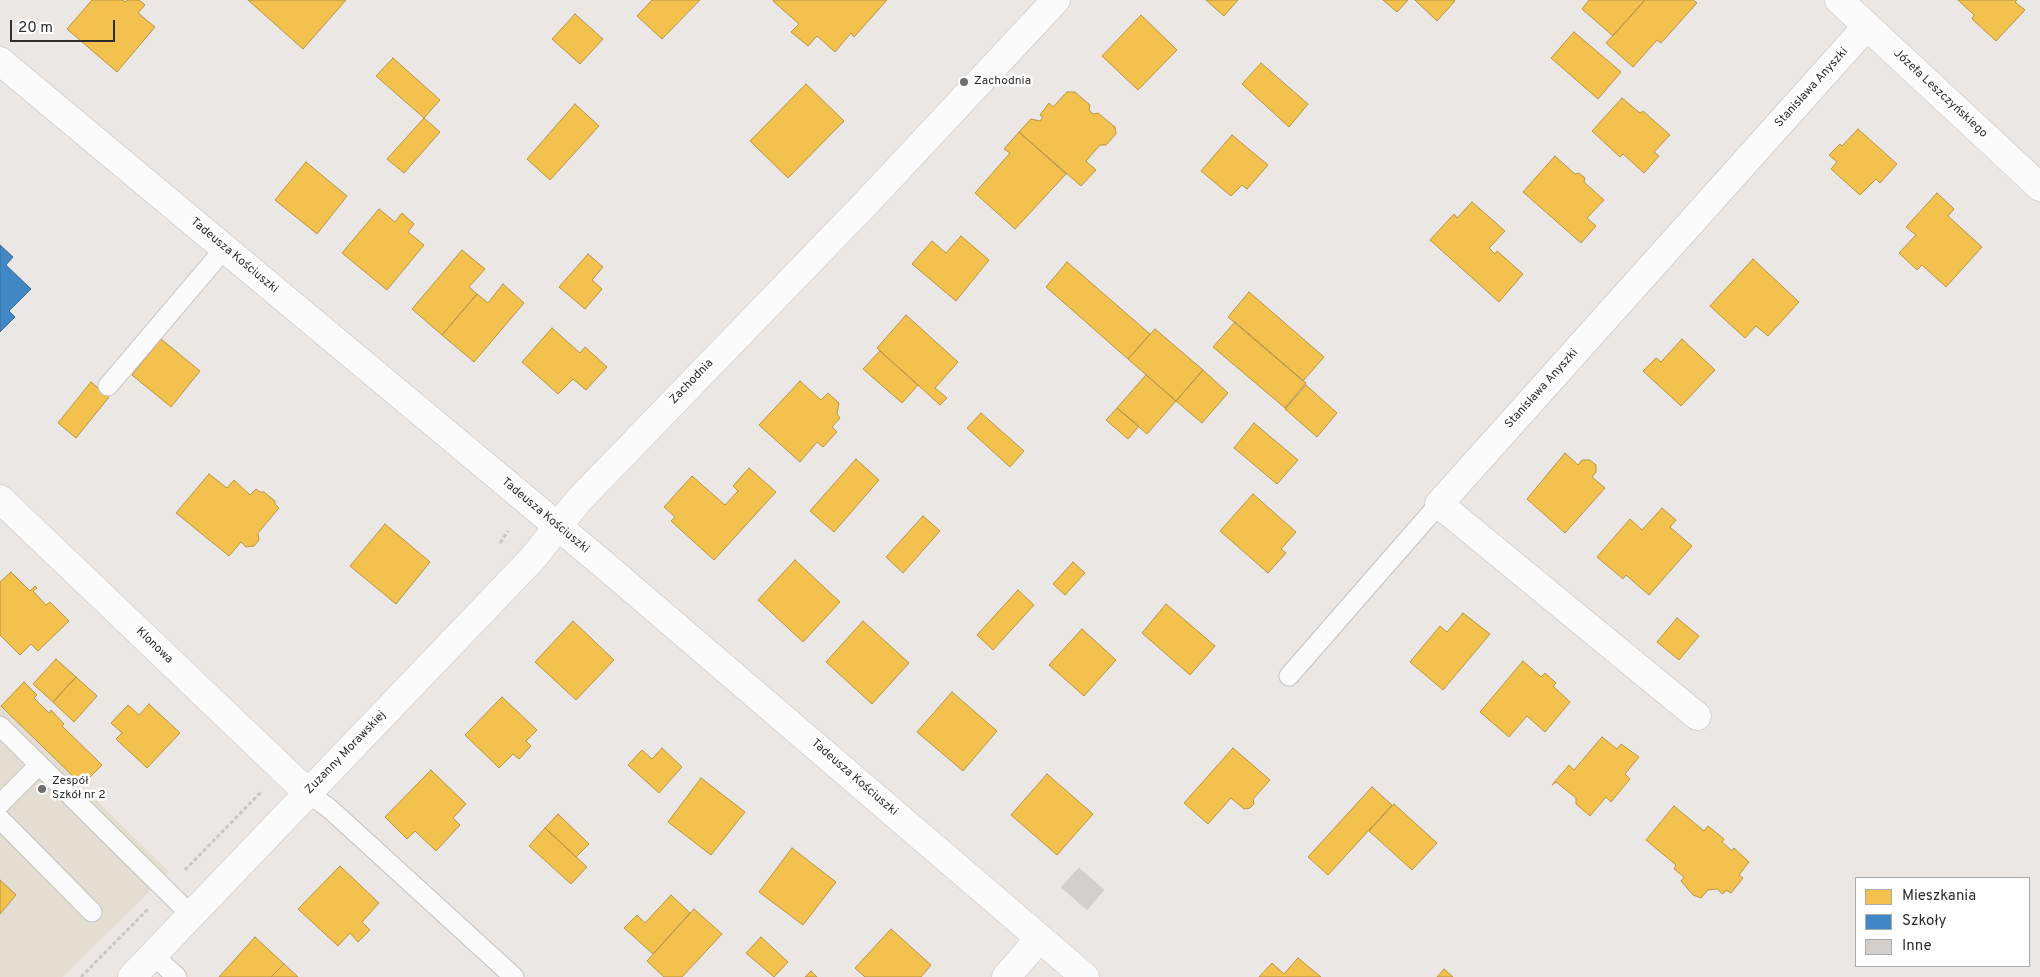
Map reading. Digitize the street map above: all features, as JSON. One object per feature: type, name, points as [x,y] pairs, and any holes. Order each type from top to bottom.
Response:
[{"type":"street","name":"Zachodnia","points":[[557,526],[578,500],[870,199],[1056,0]]},
{"type":"street","name":"Józefa Leszczyńskiego","points":[[1839,0],[2040,187]]},
{"type":"street","name":"Stanisława Anyszki","points":[[1439,504],[1867,26]]},
{"type":"street","name":"Tadeusza Kościuszki","points":[[0,61],[557,526],[1085,977]]},
{"type":"street","name":"Klonowa","points":[[0,499],[308,793]]},
{"type":"street","points":[[1439,504],[1697,716]]},
{"type":"street","name":"Zuzanny Morawskiej","points":[[132,977],[533,558],[557,526]]},
{"type":"street","points":[[1006,977],[1040,938]]},
{"type":"lane","points":[[108,386],[225,248]]},
{"type":"lane","points":[[1289,676],[1439,504]]},
{"type":"lane","points":[[0,726],[191,915]]},
{"type":"lane","points":[[0,804],[39,765]]},
{"type":"lane","points":[[308,793],[330,809],[514,977]]},
{"type":"lane","points":[[0,819],[92,912]]},
{"type":"lane","points":[[154,955],[177,977]]},
{"type":"shaded area","name":"Zespół Szkół nr 2","points":[[0,705],[169,872],[63,977],[0,977]]},
{"type":"building: Mieszkania","points":[[92,0],[123,0],[125,2],[127,0],[139,0],[145,5],[138,13],[155,27],[117,72],[67,29]]},
{"type":"building: Mieszkania","points":[[248,0],[346,0],[303,49]]},
{"type":"building: Mieszkania","points":[[652,0],[700,0],[662,39],[637,16]]},
{"type":"building: Mieszkania","points":[[774,0],[887,0],[854,37],[851,33],[835,52],[817,36],[808,46],[791,32],[799,24]]},
{"type":"building: Mieszkania","points":[[1206,0],[1238,0],[1224,16]]},
{"type":"building: Mieszkania","points":[[1383,0],[1408,0],[1397,12]]},
{"type":"building: Mieszkania","points":[[1415,0],[1454,0],[1455,1],[1437,21]]},
{"type":"building: Mieszkania","points":[[1589,0],[1645,0],[1613,36],[1582,9]]},
{"type":"building: Mieszkania","points":[[1645,0],[1693,0],[1697,3],[1661,43],[1657,40],[1633,67],[1606,43]]},
{"type":"building: Mieszkania","points":[[1958,0],[2017,0],[2015,2],[2025,10],[1996,41],[1972,19],[1974,15]]},
{"type":"building: Mieszkania","points":[[575,14],[603,39],[580,64],[552,39]]},
{"type":"building: Mieszkania","points":[[1141,15],[1177,50],[1138,90],[1102,56]]},
{"type":"building: Mieszkania","points":[[1574,32],[1621,72],[1598,99],[1551,58]]},
{"type":"building: Mieszkania","points":[[393,58],[440,100],[424,118],[376,76]]},
{"type":"building: Mieszkania","points":[[1261,63],[1308,104],[1289,127],[1242,84]]},
{"type":"building: Mieszkania","points":[[806,84],[844,121],[788,178],[750,141]]},
{"type":"building: Mieszkania","points":[[1067,92],[1075,92],[1090,105],[1089,110],[1093,114],[1098,113],[1115,127],[1116,134],[1106,145],[1100,145],[1086,161],[1096,170],[1081,186],[1019,132],[1031,119],[1040,121],[1043,117],[1040,115],[1049,103],[1053,107]]},
{"type":"building: Mieszkania","points":[[1622,98],[1640,113],[1643,111],[1670,135],[1654,152],[1659,156],[1644,173],[1623,154],[1620,157],[1592,131]]},
{"type":"building: Mieszkania","points":[[575,104],[599,126],[550,180],[527,159]]},
{"type":"building: Mieszkania","points":[[424,118],[440,132],[404,173],[387,159]]},
{"type":"building: Mieszkania","points":[[1858,129],[1897,164],[1880,183],[1876,179],[1860,195],[1831,169],[1837,162],[1829,155],[1840,144],[1842,146]]},
{"type":"building: Mieszkania","points":[[1019,132],[1066,174],[1015,229],[975,193],[1010,153],[1004,149]]},
{"type":"building: Mieszkania","points":[[1232,135],[1268,165],[1247,189],[1242,185],[1231,196],[1201,171]]},
{"type":"building: Mieszkania","points":[[1555,156],[1575,174],[1579,173],[1585,178],[1584,182],[1604,200],[1587,218],[1596,226],[1581,243],[1523,192]]},
{"type":"building: Mieszkania","points":[[306,162],[347,196],[317,234],[275,200]]},
{"type":"building: Mieszkania","points":[[1937,193],[1954,209],[1948,216],[1982,247],[1946,287],[1922,265],[1917,270],[1899,253],[1916,235],[1906,227]]},
{"type":"building: Mieszkania","points":[[1472,202],[1505,231],[1489,248],[1495,254],[1497,251],[1523,274],[1499,302],[1430,240],[1454,214],[1457,218]]},
{"type":"building: Mieszkania","points":[[379,209],[395,222],[402,213],[414,224],[408,232],[424,245],[387,290],[342,253]]},
{"type":"building: Mieszkania","points":[[961,236],[989,260],[956,301],[912,264],[932,241],[946,253]]},
{"type":"building: Mieszkania","points":[[462,250],[485,269],[469,287],[477,294],[442,335],[412,309]]},
{"type":"building: Mieszkania","points":[[588,254],[603,267],[592,280],[602,289],[585,309],[559,287]]},
{"type":"building: Mieszkania","points":[[1753,259],[1799,302],[1768,336],[1756,326],[1745,338],[1710,306]]},
{"type":"building: Mieszkania","points":[[1067,262],[1150,334],[1128,359],[1046,287]]},
{"type":"building: Mieszkania","points":[[503,284],[524,303],[474,362],[442,335],[477,294],[488,303]]},
{"type":"building: Mieszkania","points":[[1249,292],[1324,357],[1303,381],[1228,317]]},
{"type":"building: Mieszkania","points":[[906,315],[958,362],[935,388],[947,398],[940,405],[877,348]]},
{"type":"building: Mieszkania","points":[[1235,322],[1306,383],[1285,408],[1213,347]]},
{"type":"building: Mieszkania","points":[[552,328],[580,353],[585,347],[607,367],[586,390],[573,379],[558,394],[522,362]]},
{"type":"building: Mieszkania","points":[[1155,329],[1203,370],[1176,401],[1128,359]]},
{"type":"building: Mieszkania","points":[[161,339],[200,371],[171,407],[132,375]]},
{"type":"building: Mieszkania","points":[[1682,339],[1715,370],[1681,406],[1643,371],[1656,358],[1661,362]]},
{"type":"building: Mieszkania","points":[[880,351],[918,385],[902,403],[863,369]]},
{"type":"building: Mieszkania","points":[[1203,370],[1228,393],[1202,423],[1176,401]]},
{"type":"building: Mieszkania","points":[[1146,375],[1176,401],[1147,434],[1117,408]]},
{"type":"building: Mieszkania","points":[[800,381],[821,400],[828,393],[839,403],[837,414],[840,418],[832,427],[837,432],[823,447],[817,442],[800,462],[759,425]]},
{"type":"building: Mieszkania","points":[[91,382],[109,397],[76,438],[58,423]]},
{"type":"building: Mieszkania","points":[[1306,385],[1337,413],[1317,437],[1285,409]]},
{"type":"building: Mieszkania","points":[[1117,408],[1139,426],[1128,439],[1106,420]]},
{"type":"building: Mieszkania","points":[[981,413],[1024,451],[1010,467],[967,428]]},
{"type":"building: Mieszkania","points":[[1254,423],[1298,460],[1277,484],[1234,448]]},
{"type":"building: Mieszkania","points":[[1565,453],[1578,465],[1582,460],[1590,460],[1596,465],[1596,472],[1592,477],[1605,488],[1565,533],[1527,499]]},
{"type":"building: Mieszkania","points":[[856,459],[879,480],[834,532],[810,511]]},
{"type":"building: Mieszkania","points":[[749,468],[776,492],[714,560],[671,521],[675,517],[664,507],[692,476],[725,505],[738,491],[733,486]]},
{"type":"building: Mieszkania","points":[[209,474],[227,488],[234,480],[250,495],[256,489],[264,492],[275,501],[279,508],[258,533],[259,540],[254,546],[246,547],[241,542],[229,556],[176,513]]},
{"type":"building: Mieszkania","points":[[1253,494],[1296,532],[1281,549],[1286,553],[1268,573],[1220,531]]},
{"type":"building: Mieszkania","points":[[1662,508],[1676,520],[1670,527],[1692,546],[1649,595],[1626,575],[1623,579],[1597,557],[1630,519],[1642,530]]},
{"type":"building: Mieszkania","points":[[923,516],[940,531],[903,573],[886,557]]},
{"type":"building: Mieszkania","points":[[385,524],[430,562],[396,604],[350,566]]},
{"type":"building: Mieszkania","points":[[795,560],[840,602],[803,642],[758,600]]},
{"type":"building: Mieszkania","points":[[1073,562],[1085,573],[1065,595],[1053,584]]},
{"type":"building: Mieszkania","points":[[11,572],[30,591],[35,586],[37,588],[33,591],[46,605],[50,602],[69,621],[38,651],[31,644],[20,655],[0,635],[0,582]]},
{"type":"building: Mieszkania","points":[[1018,590],[1034,605],[993,650],[977,635]]},
{"type":"building: Mieszkania","points":[[1166,604],[1215,646],[1190,675],[1142,633]]},
{"type":"building: Mieszkania","points":[[1463,613],[1490,634],[1443,690],[1410,662],[1440,626],[1447,632]]},
{"type":"building: Mieszkania","points":[[1677,618],[1699,636],[1679,660],[1657,642]]},
{"type":"building: Mieszkania","points":[[573,621],[614,660],[576,700],[535,662]]},
{"type":"building: Mieszkania","points":[[863,621],[909,663],[872,704],[826,662]]},
{"type":"building: Mieszkania","points":[[1082,629],[1116,660],[1084,696],[1049,665]]},
{"type":"building: Mieszkania","points":[[56,659],[76,677],[53,702],[33,684]]},
{"type":"building: Mieszkania","points":[[1523,661],[1541,677],[1545,673],[1556,683],[1553,686],[1570,702],[1545,732],[1527,716],[1509,737],[1480,712]]},
{"type":"building: Mieszkania","points":[[76,677],[97,696],[74,722],[53,702]]},
{"type":"building: Mieszkania","points":[[24,682],[37,695],[34,698],[49,713],[51,710],[64,724],[62,726],[102,765],[82,785],[1,706]]},
{"type":"building: Mieszkania","points":[[952,692],[997,731],[963,771],[917,732]]},
{"type":"building: Mieszkania","points":[[502,697],[537,730],[526,741],[531,746],[519,759],[513,754],[499,768],[465,735]]},
{"type":"building: Mieszkania","points":[[149,704],[180,733],[147,768],[116,739],[122,733],[111,723],[128,705],[139,715]]},
{"type":"building: Mieszkania","points":[[1602,737],[1617,749],[1621,744],[1639,757],[1625,774],[1630,779],[1611,802],[1606,797],[1590,816],[1576,804],[1576,798],[1556,782],[1552,785],[1569,765],[1574,770]]},
{"type":"building: Mieszkania","points":[[662,748],[682,767],[659,793],[628,765],[642,750],[652,759]]},
{"type":"building: Mieszkania","points":[[1233,748],[1270,780],[1253,799],[1254,804],[1250,808],[1244,809],[1231,798],[1208,824],[1184,803]]},
{"type":"building: Mieszkania","points":[[431,770],[466,804],[453,818],[460,825],[436,851],[415,831],[407,839],[385,817]]},
{"type":"building: Mieszkania","points":[[1047,774],[1093,814],[1057,855],[1011,815]]},
{"type":"building: Mieszkania","points":[[701,778],[745,812],[711,855],[668,822]]},
{"type":"building: Mieszkania","points":[[1372,787],[1392,805],[1328,875],[1308,857]]},
{"type":"building: Mieszkania","points":[[1394,804],[1437,843],[1412,870],[1369,831]]},
{"type":"building: Mieszkania","points":[[1674,806],[1704,831],[1708,826],[1724,839],[1722,842],[1732,851],[1734,848],[1749,862],[1739,875],[1743,878],[1731,893],[1726,890],[1723,894],[1717,889],[1708,890],[1701,898],[1693,895],[1681,881],[1684,877],[1674,869],[1676,865],[1646,840]]},
{"type":"building: Mieszkania","points":[[558,814],[589,844],[576,857],[545,828]]},
{"type":"building: Mieszkania","points":[[545,828],[587,867],[571,884],[529,846]]},
{"type":"building: Mieszkania","points":[[792,848],[836,882],[803,925],[759,892]]},
{"type":"building: Mieszkania","points":[[340,866],[379,903],[362,922],[370,930],[358,942],[350,933],[338,946],[298,909]]},
{"type":"building: Mieszkania","points":[[0,880],[16,895],[0,914]]},
{"type":"building: Mieszkania","points":[[671,895],[690,913],[653,954],[624,928],[637,915],[645,923]]},
{"type":"building: Mieszkania","points":[[694,909],[722,934],[682,977],[664,977],[647,961]]},
{"type":"building: Mieszkania","points":[[891,929],[931,965],[921,977],[865,977],[855,968]]},
{"type":"building: Mieszkania","points":[[255,937],[284,964],[271,977],[219,977]]},
{"type":"building: Mieszkania","points":[[761,937],[788,962],[774,977],[746,953]]},
{"type":"building: Mieszkania","points":[[1298,958],[1321,977],[1259,977],[1272,963],[1284,974]]},
{"type":"building: Mieszkania","points":[[284,964],[298,977],[271,977]]},
{"type":"building: Mieszkania","points":[[1444,969],[1453,977],[1437,977]]},
{"type":"building: Mieszkania","points":[[811,971],[817,977],[805,977]]},
{"type":"building: Szkoły","points":[[0,245],[13,257],[6,265],[31,289],[9,311],[15,317],[0,332]]},
{"type":"building: Inne","points":[[1079,868],[1104,890],[1087,910],[1061,887]]},
{"type":"place","name":"Zachodnia","points":[[964,82]]},
{"type":"place","name":"Zespół Szkół nr 2","points":[[42,789]]}]
